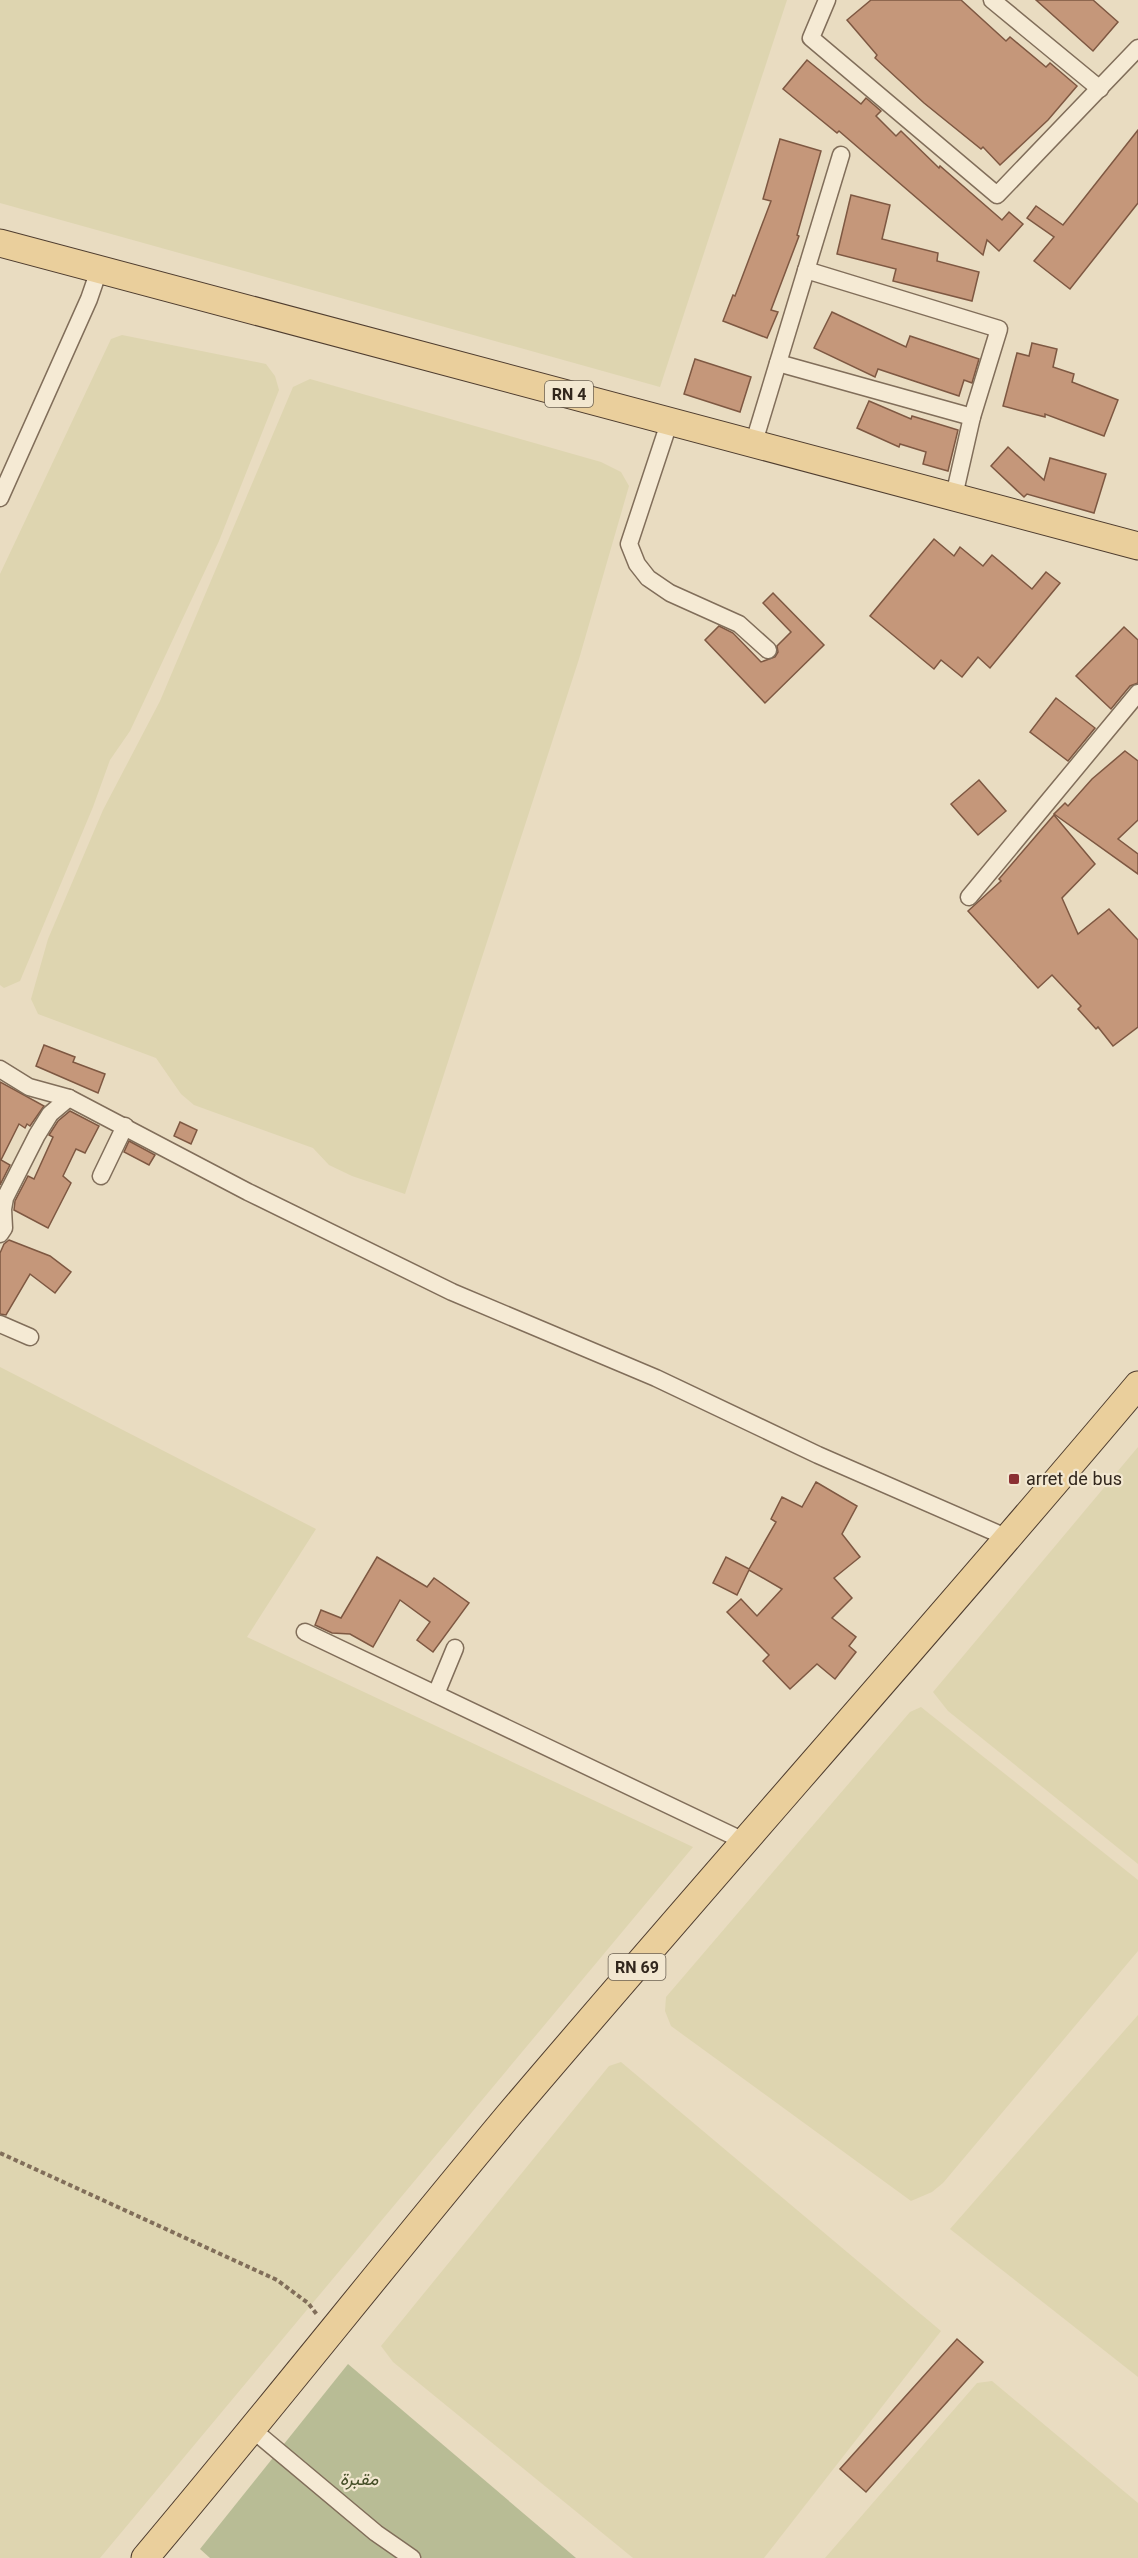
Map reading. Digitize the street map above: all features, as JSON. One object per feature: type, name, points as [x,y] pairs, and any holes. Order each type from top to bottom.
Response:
[{"type":"main road","name":"RN 4","points":[[0,243],[1138,546]]},
{"type":"main road","name":"RN 69","points":[[146,2558],[508,2118],[1138,1384]]},
{"type":"street","points":[[827,0],[811,38],[997,195],[1138,48]]},
{"type":"street","points":[[992,0],[1100,89]]},
{"type":"street","points":[[754,442],[841,155]]},
{"type":"street","points":[[0,498],[89,299],[99,270]]},
{"type":"street","points":[[806,270],[999,329],[972,417],[954,496]]},
{"type":"street","points":[[778,363],[972,417]]},
{"type":"street","points":[[670,420],[629,544],[637,564],[648,579],[670,593],[739,624],[768,650]]},
{"type":"street","points":[[969,897],[1138,693]]},
{"type":"street","points":[[0,1069],[29,1088],[69,1098],[248,1192],[452,1292],[656,1378],[818,1455],[1008,1538]]},
{"type":"street","points":[[0,1234],[4,1228],[5,1198],[50,1114],[69,1098]]},
{"type":"street","points":[[101,1176],[124,1126]]},
{"type":"street","points":[[0,1324],[30,1337]]},
{"type":"street","points":[[306,1632],[746,1842]]},
{"type":"street","points":[[436,1694],[455,1648]]},
{"type":"street","points":[[253,2430],[376,2533],[412,2558]]},
{"type":"path","points":[[0,2153],[277,2280],[308,2303],[332,2333]]},
{"type":"shaded area","points":[[0,0],[787,0],[660,387],[0,203]]},
{"type":"shaded area","points":[[122,335],[266,364],[275,376],[279,390],[219,541],[130,731],[110,760],[93,807],[20,981],[4,988],[0,985],[0,574],[111,339]]},
{"type":"shaded area","points":[[310,379],[601,462],[621,472],[629,486],[579,659],[405,1194],[352,1176],[329,1165],[313,1148],[194,1105],[181,1094],[156,1058],[38,1014],[31,999],[48,939],[103,810],[160,701],[293,387]]},
{"type":"shaded area","points":[[0,1367],[316,1529],[247,1637],[693,1847],[100,2558],[0,2558]]},
{"type":"shaded area","points":[[1138,1447],[1138,1864],[948,1711],[933,1692]]},
{"type":"shaded area","points":[[921,1707],[1138,1880],[1138,1951],[943,2183],[932,2192],[911,2201],[671,2026],[665,2011],[666,1997],[910,1712]]},
{"type":"shaded area","points":[[1138,2015],[1138,2377],[950,2229]]},
{"type":"shaded area","points":[[621,2062],[941,2331],[764,2558],[633,2558],[393,2362],[381,2346],[609,2066]]},
{"type":"shaded area","points":[[992,2381],[1138,2503],[1138,2558],[825,2558],[977,2383]]},
{"type":"green space","name":"مقبرة","points":[[348,2364],[576,2558],[210,2558],[200,2549]]},
{"type":"building","points":[[871,0],[961,0],[1006,41],[1010,37],[1046,67],[1050,63],[1077,86],[1048,120],[1000,165],[983,147],[981,149],[924,103],[875,58],[877,55],[847,20]]},
{"type":"building","points":[[1036,0],[1093,0],[1118,22],[1093,51]]},
{"type":"building","points":[[807,60],[861,104],[866,98],[881,111],[876,116],[896,136],[901,131],[939,168],[940,166],[1002,220],[1009,212],[1023,224],[999,251],[987,240],[983,255],[839,131],[837,133],[783,89]]},
{"type":"building","points":[[1138,130],[1138,203],[1070,289],[1034,261],[1054,237],[1027,218],[1036,206],[1063,225]]},
{"type":"building","points":[[780,139],[821,151],[797,235],[799,236],[771,310],[778,312],[767,338],[723,321],[733,295],[735,296],[771,201],[763,199]]},
{"type":"building","points":[[851,195],[890,205],[882,239],[938,253],[937,261],[979,272],[972,301],[893,281],[896,269],[837,254]]},
{"type":"building","points":[[832,312],[906,347],[910,336],[979,359],[972,383],[964,380],[959,396],[878,369],[875,377],[814,348]]},
{"type":"building","points":[[1032,343],[1057,349],[1053,367],[1074,374],[1072,382],[1118,400],[1104,436],[1045,414],[1045,417],[1003,406],[1017,353],[1029,356]]},
{"type":"building","points":[[695,359],[751,377],[740,412],[684,394]]},
{"type":"building","points":[[869,401],[911,419],[912,416],[958,430],[948,471],[923,464],[926,452],[900,444],[899,447],[857,428]]},
{"type":"building","points":[[1008,447],[1044,480],[1050,458],[1106,474],[1094,513],[1027,494],[1024,497],[991,466]]},
{"type":"building","points":[[934,539],[954,556],[960,547],[983,566],[992,555],[1032,589],[1046,572],[1060,583],[990,668],[978,657],[962,677],[941,660],[934,669],[870,616]]},
{"type":"building","points":[[773,593],[824,645],[765,703],[705,640],[719,626],[733,633],[761,662],[775,657],[778,652],[777,646],[791,632],[763,603]]},
{"type":"building","points":[[1124,627],[1138,640],[1138,683],[1130,686],[1111,709],[1076,676]]},
{"type":"building","points":[[1056,698],[1095,728],[1068,761],[1030,732]]},
{"type":"building","points":[[1125,751],[1138,761],[1138,820],[1118,839],[1138,854],[1138,874],[1054,814],[1065,803],[1068,806],[1092,779]]},
{"type":"building","points":[[979,780],[1006,811],[978,835],[951,804]]},
{"type":"building","points":[[1054,815],[1095,864],[1062,898],[1078,934],[1109,909],[1138,940],[1138,1027],[1113,1046],[1098,1027],[1096,1029],[1078,1009],[1081,1006],[1052,975],[1038,988],[968,911],[1001,881],[999,879]]},
{"type":"building","points":[[44,1045],[75,1057],[73,1062],[105,1074],[98,1093],[36,1066]]},
{"type":"building","points":[[0,1082],[44,1106],[30,1126],[27,1124],[25,1128],[19,1124],[1,1160],[10,1165],[0,1185]]},
{"type":"building","points":[[70,1111],[99,1126],[85,1153],[76,1149],[63,1176],[71,1183],[48,1228],[14,1210],[15,1201],[28,1176],[34,1179],[53,1137],[49,1135],[58,1121]]},
{"type":"building","points":[[180,1122],[197,1130],[191,1144],[174,1136]]},
{"type":"building","points":[[129,1141],[155,1155],[149,1165],[124,1152]]},
{"type":"building","points":[[9,1240],[50,1256],[71,1272],[55,1293],[30,1274],[6,1315],[0,1314],[0,1253],[4,1244]]},
{"type":"building","points":[[816,1482],[857,1506],[842,1534],[860,1557],[834,1578],[852,1598],[832,1618],[856,1637],[849,1646],[856,1652],[835,1679],[817,1664],[790,1689],[763,1661],[769,1655],[727,1612],[741,1599],[757,1616],[782,1589],[749,1570],[737,1595],[713,1583],[726,1557],[749,1569],[776,1522],[771,1519],[782,1497],[802,1507]]},
{"type":"building","points":[[377,1557],[427,1587],[434,1578],[469,1603],[433,1652],[417,1640],[430,1622],[400,1600],[373,1647],[350,1634],[332,1633],[315,1625],[321,1610],[341,1618]]},
{"type":"building","points":[[957,2339],[983,2362],[866,2492],[840,2469]]},
{"type":"place","name":"arret de bus","points":[[1014,1479]]}]
